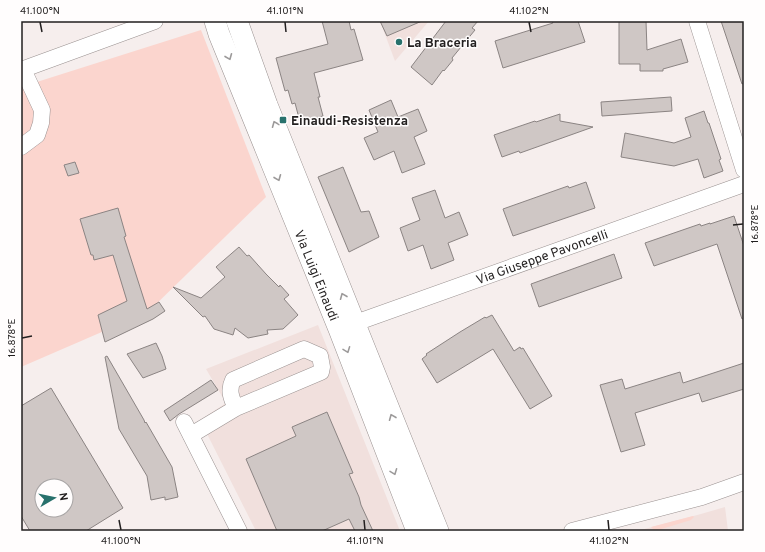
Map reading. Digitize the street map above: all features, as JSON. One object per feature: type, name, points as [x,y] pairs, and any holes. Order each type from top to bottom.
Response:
[{"type":"main road","name":"Via Luigi Einaudi","points":[[215,21],[219,34],[438,531]]},
{"type":"main road","name":"Via Luigi Einaudi","points":[[237,21],[347,326],[417,531]]},
{"type":"street","points":[[21,70],[155,21]]},
{"type":"street","points":[[697,21],[743,161]]},
{"type":"street","points":[[21,73],[26,78],[42,110],[41,123],[37,135],[21,147]]},
{"type":"street","name":"Via Giuseppe Pavoncelli","points":[[347,326],[744,184]]},
{"type":"street","points":[[236,408],[229,387],[233,380],[304,349],[320,356],[322,367],[321,372],[187,429],[239,531]]},
{"type":"street","points":[[572,531],[702,497],[744,482]]},
{"type":"shaded area","name":"La Braceria","points":[[380,21],[429,21],[395,61]]},
{"type":"shaded area","points":[[201,30],[266,197],[148,312],[21,367],[21,87]]},
{"type":"shaded area","points":[[318,325],[400,531],[256,531],[200,420],[226,403],[206,369]]},
{"type":"shaded area","points":[[725,507],[728,531],[637,531],[701,514]]},
{"type":"shaded area","points":[[693,516],[694,517],[691,520],[655,531],[651,527]]},
{"type":"building","points":[[322,21],[349,21],[351,30],[354,29],[363,60],[314,73],[323,116],[300,122],[295,103],[292,104],[288,90],[285,91],[276,58],[328,44]]},
{"type":"building","points":[[380,21],[422,21],[387,36]]},
{"type":"building","points":[[446,21],[478,21],[472,28],[475,30],[432,85],[411,67]]},
{"type":"building","points":[[552,21],[578,21],[585,42],[503,68],[495,41],[553,23]]},
{"type":"building","points":[[619,21],[646,21],[647,50],[681,39],[688,62],[663,69],[663,71],[640,71],[640,64],[619,64]]},
{"type":"building","points":[[721,21],[744,21],[744,83],[742,84]]},
{"type":"building","points":[[671,97],[672,111],[602,116],[601,102]]},
{"type":"building","points":[[391,100],[398,117],[418,109],[427,131],[414,137],[425,164],[402,173],[394,151],[374,160],[364,138],[378,132],[369,110]]},
{"type":"building","points":[[704,111],[721,159],[719,160],[723,171],[704,178],[698,159],[674,166],[621,157],[625,133],[674,143],[691,137],[685,118]]},
{"type":"building","points":[[560,114],[560,121],[593,127],[520,153],[519,151],[502,157],[494,135]]},
{"type":"building","points":[[75,162],[79,173],[68,176],[64,165]]},
{"type":"building","points":[[343,167],[361,212],[369,211],[379,237],[349,252],[318,177]]},
{"type":"building","points":[[586,182],[595,208],[513,236],[503,209],[568,186],[569,188]]},
{"type":"building","points":[[435,190],[445,218],[459,212],[468,235],[448,243],[454,260],[431,269],[423,245],[408,251],[400,228],[420,220],[412,198]]},
{"type":"building","points":[[118,208],[126,236],[124,237],[147,309],[159,302],[165,311],[153,319],[105,342],[98,315],[127,301],[113,255],[94,260],[93,255],[91,255],[80,219]]},
{"type":"building","points":[[734,216],[744,246],[744,318],[742,319],[717,244],[654,266],[645,243],[700,224],[701,226],[710,224]]},
{"type":"building","points":[[239,247],[289,295],[284,299],[298,315],[283,329],[267,330],[268,334],[248,338],[235,328],[233,335],[214,329],[205,316],[203,317],[173,287],[201,298],[225,277],[216,267]]},
{"type":"building","points":[[614,254],[622,278],[539,307],[531,284]]},
{"type":"building","points":[[492,315],[514,351],[520,347],[521,349],[523,348],[552,396],[530,409],[493,349],[437,383],[422,359],[427,355],[426,354],[460,332],[485,317],[486,318]]},
{"type":"building","points":[[156,343],[166,369],[143,378],[127,354]]},
{"type":"building","points":[[107,356],[172,467],[178,497],[165,500],[165,497],[151,500],[147,476],[119,429],[105,357]]},
{"type":"building","points":[[744,363],[744,389],[702,402],[699,393],[635,413],[645,445],[621,452],[600,385],[622,379],[625,389],[680,372],[683,383]]},
{"type":"building","points":[[211,380],[218,390],[170,421],[164,411]]},
{"type":"building","points":[[51,388],[123,508],[86,531],[30,531],[21,516],[21,406]]},
{"type":"building","points":[[327,412],[353,473],[349,474],[373,531],[355,531],[349,519],[322,531],[277,531],[246,459],[296,436],[292,427]]},
{"type":"place","name":"La Braceria","points":[[399,42]]},
{"type":"place","name":"Einaudi-Resistenza","points":[[283,120]]}]
